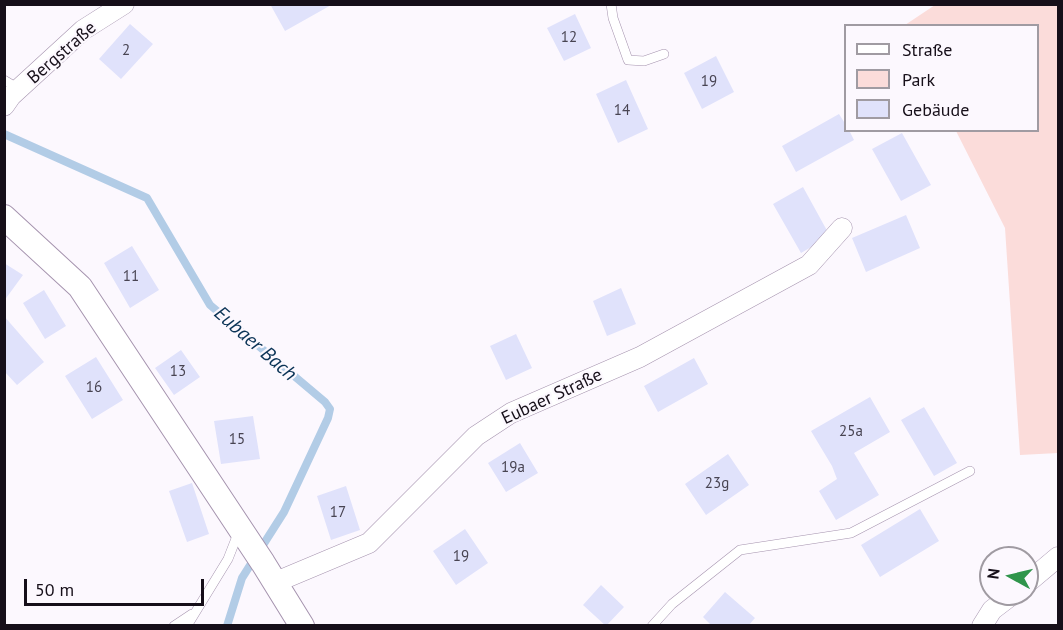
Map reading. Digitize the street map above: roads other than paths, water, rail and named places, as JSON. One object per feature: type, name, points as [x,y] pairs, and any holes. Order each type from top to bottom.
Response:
[{"type":"street","name":"Bergstraße","points":[[4,106],[12,85],[83,30],[124,4]]},
{"type":"street","points":[[4,216],[80,287],[303,626]]},
{"type":"street","name":"Eubaer Straße","points":[[270,573],[369,543],[476,436],[511,413],[640,357],[809,265],[842,228]]},
{"type":"street","points":[[1039,573],[1059,557]]},
{"type":"street","points":[[982,626],[997,606]]},
{"type":"lane","points":[[611,4],[612,18],[628,60],[645,61],[664,54]]},
{"type":"lane","points":[[652,626],[661,613],[740,550],[851,533],[970,471]]},
{"type":"lane","points":[[187,626],[244,534]]},
{"type":"lane","points":[[174,626],[195,611]]},
{"type":"waterway","name":"Eubaer Bach","points":[[4,134],[147,198],[210,305],[325,402],[330,409],[328,418],[284,512],[242,578],[227,626]]}]
